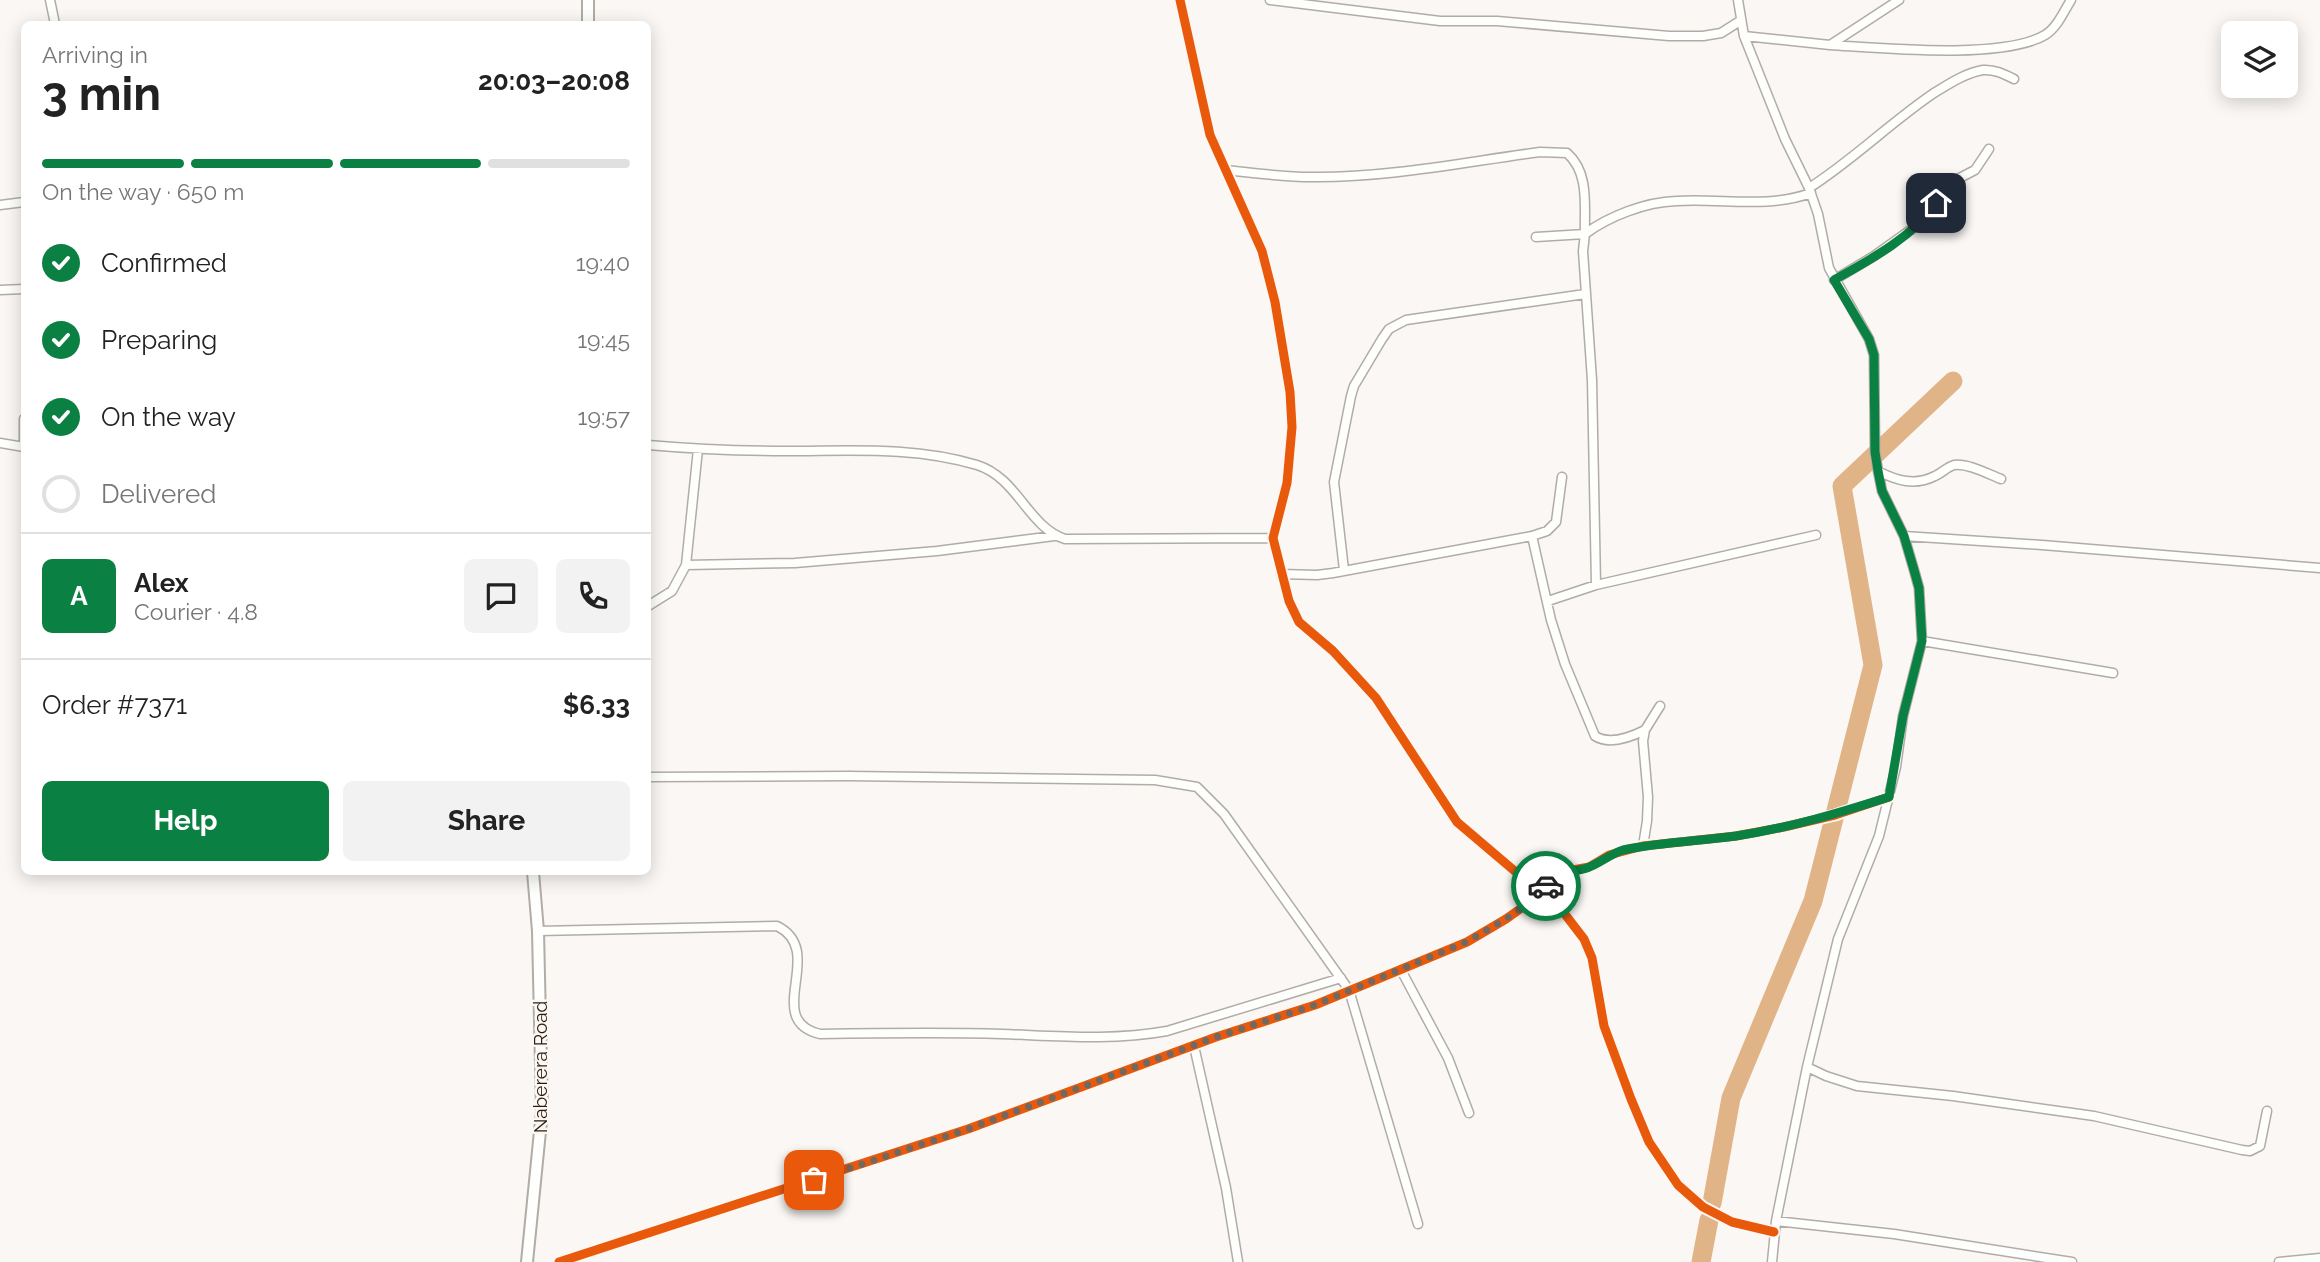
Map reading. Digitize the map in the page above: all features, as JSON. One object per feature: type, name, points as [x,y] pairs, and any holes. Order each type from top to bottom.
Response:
[{"type":"street","points":[[50,0],[54,21]]},
{"type":"street","points":[[588,0],[588,21]]},
{"type":"street","points":[[1180,0],[1207,124],[1267,266],[1275,302],[1290,391],[1292,427],[1290,461],[1273,538],[1289,601],[1299,622],[1332,651],[1376,698],[1457,822],[1541,894],[1568,919],[1584,939],[1592,958],[1604,1026],[1631,1099],[1649,1142],[1678,1185],[1703,1208],[1732,1222],[1774,1232]]},
{"type":"street","points":[[1270,0],[1440,21],[1497,21],[1669,36],[1721,33],[1740,21]]},
{"type":"street","points":[[1738,0],[1744,36],[1780,128],[1810,191],[1820,221],[1825,257],[1834,280],[1869,339],[1874,355],[1875,452],[1878,471],[1888,505],[1904,536],[1919,588],[1922,641],[1903,716],[1889,797],[1879,836],[1838,939],[1807,1067],[1774,1232],[1772,1262]]},
{"type":"street","points":[[1830,45],[1899,0]]},
{"type":"street","points":[[1744,36],[1830,45],[1954,50],[2007,47],[2048,33],[2071,0]]},
{"type":"street","points":[[1536,237],[1585,233],[1620,215],[1654,204],[1674,201],[1793,200],[1810,191],[1902,116],[1950,83],[1983,70],[2000,72],[2014,79]]},
{"type":"street","points":[[1834,280],[1916,226],[1927,216],[1950,183],[1975,170],[1989,149]]},
{"type":"street","points":[[1226,170],[1310,177],[1347,176],[1540,152],[1562,152],[1571,156],[1582,178],[1585,294],[1592,380],[1596,585]]},
{"type":"street","points":[[0,205],[21,202]]},
{"type":"street","points":[[0,290],[21,289]]},
{"type":"street","points":[[1344,570],[1334,490],[1338,458],[1354,386],[1390,329],[1406,320],[1585,294]]},
{"type":"street","points":[[0,443],[21,445]]},
{"type":"street","points":[[651,445],[753,451],[882,449],[978,466],[1000,477],[1054,536]]},
{"type":"street","points":[[651,604],[672,591],[686,565],[698,449]]},
{"type":"street","points":[[1878,471],[1907,482],[1934,477],[1953,466],[1961,466],[2001,479]]},
{"type":"street","points":[[1281,574],[1317,575],[1547,531],[1556,522],[1562,477]]},
{"type":"street","points":[[1548,601],[1596,585],[1816,535]]},
{"type":"street","points":[[686,565],[795,563],[937,551],[1054,536],[1081,540],[1273,538]]},
{"type":"street","points":[[1532,536],[1565,664],[1595,736],[1605,740],[1622,738],[1645,730]]},
{"type":"street","points":[[1904,536],[2320,568]]},
{"type":"street","points":[[1922,641],[2113,673]]},
{"type":"street","points":[[1643,846],[1648,797],[1643,748],[1645,730],[1660,706]]},
{"type":"street","points":[[651,777],[848,776],[1155,780],[1197,787],[1224,814],[1349,990],[1418,1224]]},
{"type":"street","points":[[559,1262],[968,1129],[1194,1046],[1315,1005],[1466,942],[1506,919],[1541,894],[1548,883],[1562,872],[1589,867],[1609,855],[1643,846],[1736,836],[1784,827],[1835,815],[1889,797]]},
{"type":"street","name":"Naberera Road","points":[[527,1262],[542,1111],[538,931],[533,875]]},
{"type":"street","points":[[538,931],[777,926],[788,932],[797,948],[795,1016],[799,1025],[820,1034],[1000,1034],[1117,1038],[1140,1036],[1167,1031],[1340,978]]},
{"type":"street","points":[[1401,970],[1448,1058],[1469,1113]]},
{"type":"street","points":[[1194,1046],[1226,1188],[1238,1262]]},
{"type":"street","points":[[1807,1067],[1857,1086],[2094,1116],[2250,1151],[2260,1146],[2267,1111]]},
{"type":"street","points":[[1776,1221],[1894,1234],[2072,1262]]},
{"type":"street","points":[[2279,1262],[2320,1258]]},
{"type":"waterway","points":[[1712,1203],[1731,1098],[1813,901],[1873,665],[1842,486],[1953,381]]},
{"type":"waterway","points":[[1701,1262],[1709,1220]]},
{"type":"cycle path","points":[[1180,0],[1210,135],[1262,251],[1275,302],[1290,392],[1292,427],[1287,483],[1273,538],[1289,601],[1299,622],[1333,651],[1376,698],[1457,822],[1564,913],[1584,939],[1592,958],[1604,1026],[1631,1099],[1649,1142],[1678,1185],[1703,1207],[1732,1222],[1774,1232]]},
{"type":"cycle path","points":[[559,1262],[968,1129],[1216,1037],[1315,1005],[1467,942],[1541,894],[1562,872],[1589,867],[1609,855],[1643,846],[1736,836],[1784,827],[1835,815],[1889,797]]},
{"type":"way so far","points":[[814,1180],[968,1129],[1216,1037],[1315,1005],[1466,942],[1506,919],[1541,894],[1546,886]]},
{"type":"route","points":[[1546,886],[1562,872],[1589,867],[1623,850],[1736,836],[1784,827],[1835,815],[1889,797],[1902,735],[1903,716],[1922,641],[1919,588],[1904,536],[1882,491],[1878,471],[1875,452],[1874,355],[1869,339],[1834,280],[1858,267],[1916,226],[1936,203]]}]
